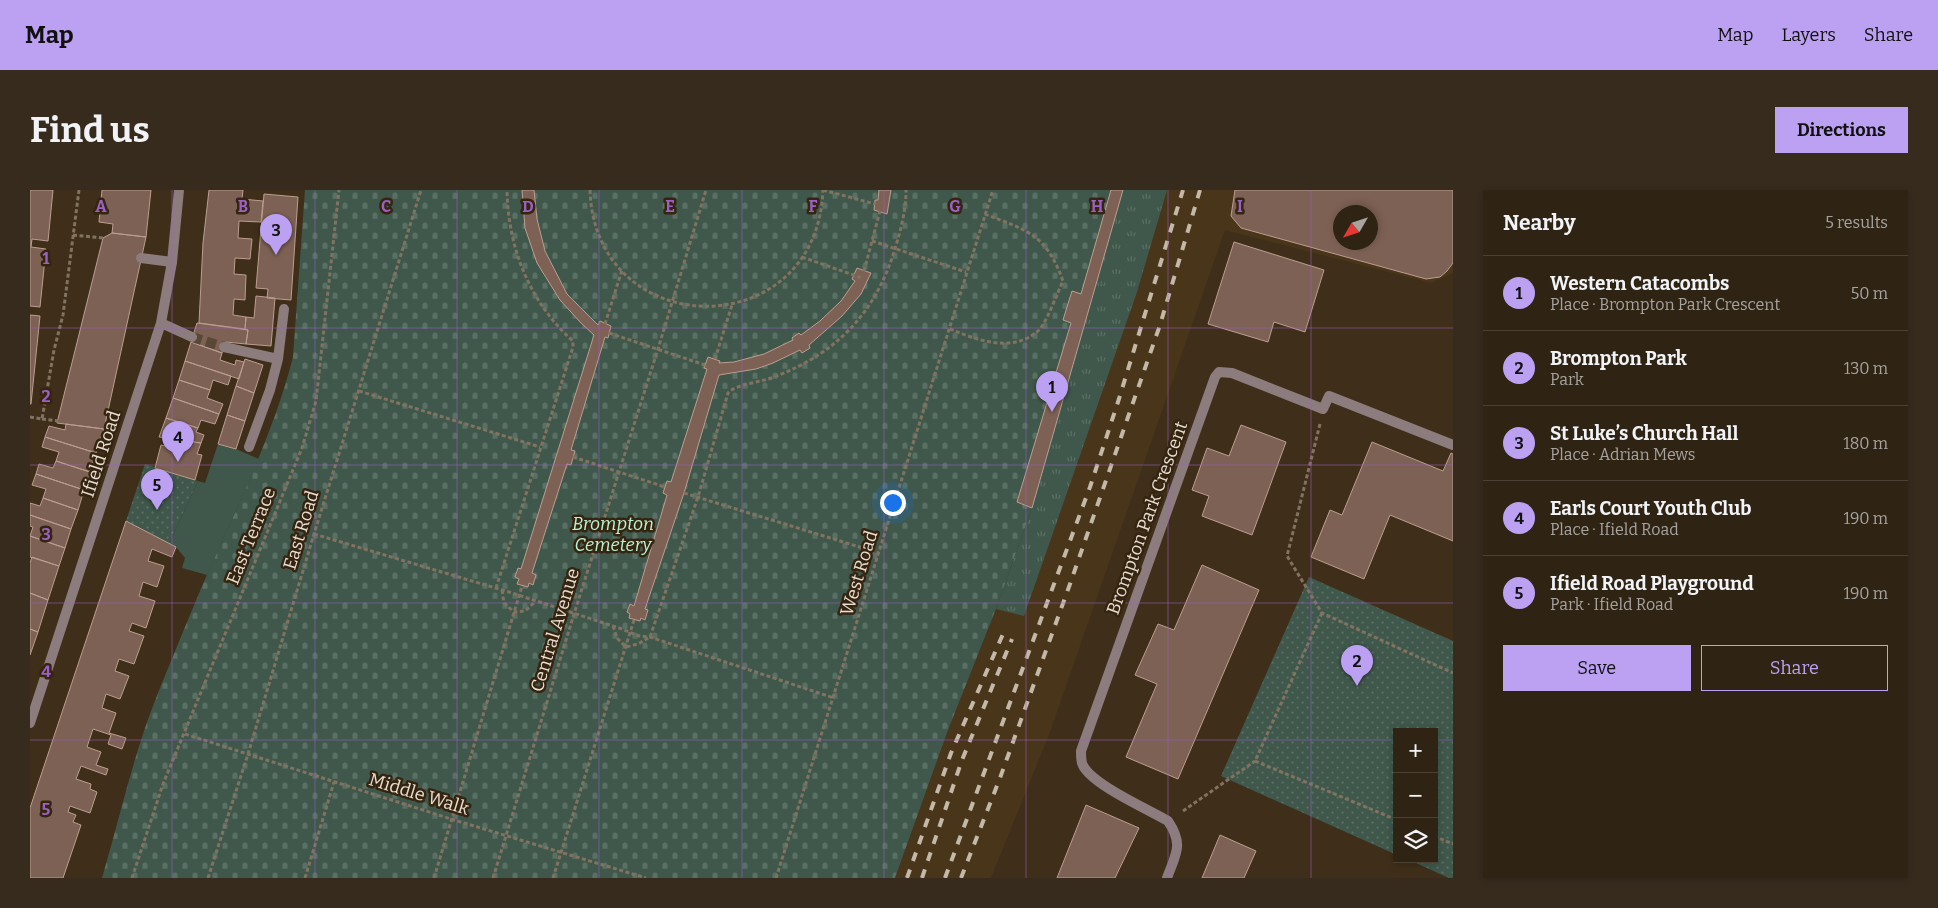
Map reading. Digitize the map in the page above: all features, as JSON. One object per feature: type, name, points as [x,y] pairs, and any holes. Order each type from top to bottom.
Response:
[{"type":"street","name":"Ifield Road","points":[[30,723],[161,323],[172,262],[179,190]]},
{"type":"street","points":[[141,258],[172,262]]},
{"type":"street","points":[[249,447],[270,390],[278,359],[284,309]]},
{"type":"street","points":[[161,323],[192,337]]},
{"type":"street","points":[[224,347],[278,359]]},
{"type":"street","name":"Brompton Park Crescent","points":[[1168,821],[1098,783],[1087,772],[1082,763],[1081,751],[1182,472],[1207,396],[1219,372],[1232,372],[1324,409]]},
{"type":"street","points":[[1324,409],[1329,396],[1453,446]]},
{"type":"street","points":[[1168,821],[1174,830],[1179,844],[1168,878]]},
{"type":"path","points":[[42,419],[54,350],[63,315],[79,190]]},
{"type":"path","name":"East Terrace","points":[[132,878],[163,784],[302,448],[316,400],[339,190]]},
{"type":"path","name":"East Road","points":[[208,878],[422,190]]},
{"type":"path","points":[[496,588],[573,347],[573,341],[546,311],[524,274],[510,227],[507,190]]},
{"type":"path","points":[[589,190],[599,234],[613,259],[622,270],[645,289],[671,302],[697,307],[732,305],[766,291],[791,271],[802,258],[815,233],[822,205],[823,190],[875,204]]},
{"type":"path","name":"Central Avenue","points":[[494,878],[706,190]]},
{"type":"path","points":[[626,647],[638,644],[650,637],[698,497],[728,393],[731,389],[782,374],[821,354],[853,327],[874,298],[889,267],[904,215],[906,190]]},
{"type":"path","name":"West Road","points":[[776,878],[950,329],[992,190]]},
{"type":"path","points":[[864,271],[880,212]]},
{"type":"path","points":[[950,329],[976,340],[1001,344],[1022,341],[1040,330],[1063,281],[1047,248],[1028,231],[985,214]]},
{"type":"path","points":[[73,236],[103,238]]},
{"type":"path","points":[[872,241],[966,272]]},
{"type":"path","points":[[802,258],[862,278]]},
{"type":"path","points":[[605,324],[622,270]]},
{"type":"path","points":[[716,360],[732,305]]},
{"type":"path","points":[[609,333],[705,365]]},
{"type":"path","points":[[359,391],[540,447]]},
{"type":"path","points":[[1324,409],[1287,556],[1322,614],[1453,673]]},
{"type":"path","points":[[30,417],[58,421]]},
{"type":"path","points":[[573,457],[665,487]]},
{"type":"path","points":[[684,493],[879,553]]},
{"type":"path","points":[[314,534],[496,588],[834,698]]},
{"type":"path","points":[[434,878],[522,586]]},
{"type":"path","points":[[502,590],[504,603],[514,612],[525,611],[536,601]]},
{"type":"path","points":[[1168,821],[1254,761],[1322,614]]},
{"type":"path","points":[[554,878],[634,620]]},
{"type":"path","points":[[613,626],[617,638],[626,647]]},
{"type":"path","name":"Middle Walk","points":[[184,734],[451,819],[646,878]]},
{"type":"path","points":[[1254,761],[1393,818]]},
{"type":"path","points":[[305,878],[334,782]]},
{"type":"path","points":[[1438,838],[1453,844]]},
{"type":"shaded area","points":[[1123,190],[1453,190],[1453,273],[1431,283],[1225,230],[1050,732],[991,878],[895,878],[948,730],[996,609],[1032,508]]},
{"type":"green space","name":"Brompton Cemetery","points":[[305,190],[1123,190],[1032,508],[996,609],[948,730],[895,878],[102,878],[134,761],[149,715],[199,594],[258,460],[286,383],[293,357]]},
{"type":"green space","points":[[1123,190],[1167,190],[1137,292],[1024,616],[996,609],[1032,508]]},
{"type":"green space","points":[[218,444],[259,459],[207,575],[182,568],[185,558],[176,547],[169,544],[198,481],[205,483]]},
{"type":"green space","points":[[145,464],[198,481],[169,544],[126,521]]},
{"type":"green space","points":[[1309,577],[1453,641],[1453,878],[1416,863],[1438,863],[1438,728],[1393,728],[1393,853],[1221,776]]},
{"type":"building","points":[[30,190],[53,190],[48,241],[32,239],[31,247],[46,249],[40,307],[30,306]]},
{"type":"building","points":[[102,190],[151,190],[146,237],[112,233],[113,224],[99,222]]},
{"type":"building","points":[[209,190],[243,190],[242,199],[263,201],[261,222],[239,221],[238,238],[252,239],[250,259],[235,258],[234,274],[246,275],[245,300],[234,299],[233,315],[246,317],[245,329],[199,323],[203,243]]},
{"type":"building","points":[[522,190],[534,190],[537,219],[545,251],[567,294],[598,325],[600,321],[611,326],[608,338],[605,337],[571,450],[575,451],[571,465],[567,464],[532,573],[536,575],[533,585],[529,583],[528,587],[517,584],[519,579],[515,577],[518,568],[521,569],[594,335],[560,300],[537,263],[525,228]]},
{"type":"building","points":[[879,190],[891,190],[887,214],[874,210]]},
{"type":"building","points":[[1111,190],[1123,190],[1032,508],[1017,502],[1071,323],[1063,320],[1072,291],[1081,294]]},
{"type":"building","points":[[1235,190],[1453,190],[1453,263],[1440,277],[1426,279],[1241,228],[1231,216]]},
{"type":"building","points":[[264,194],[298,197],[291,300],[267,298],[268,289],[256,288]]},
{"type":"building","points":[[112,233],[146,237],[104,429],[57,423],[103,238]]},
{"type":"building","points":[[1234,242],[1324,270],[1305,332],[1274,322],[1268,342],[1208,324]]},
{"type":"building","points":[[857,268],[871,273],[861,294],[842,316],[809,345],[810,348],[802,353],[800,350],[756,369],[719,375],[684,493],[645,609],[648,610],[645,620],[641,618],[640,621],[629,618],[630,614],[627,612],[630,604],[634,606],[667,495],[663,493],[667,481],[671,482],[707,369],[704,368],[708,357],[720,361],[719,363],[734,362],[764,354],[793,340],[792,338],[799,333],[801,335],[820,321],[841,301],[855,281],[852,279]]},
{"type":"building","points":[[256,296],[275,298],[271,346],[246,344],[248,330],[245,329],[246,317],[254,318]]},
{"type":"building","points":[[30,315],[40,316],[31,404],[30,404]]},
{"type":"building","points":[[197,323],[248,330],[246,344],[226,342],[222,353],[191,342]]},
{"type":"building","points":[[191,342],[222,353],[220,360],[235,365],[236,360],[244,362],[239,379],[185,361]]},
{"type":"building","points":[[245,359],[263,365],[254,393],[236,386]]},
{"type":"building","points":[[185,361],[231,376],[228,385],[213,380],[210,390],[179,380]]},
{"type":"building","points":[[179,380],[210,390],[207,398],[223,404],[219,414],[173,398]]},
{"type":"building","points":[[236,386],[254,393],[245,421],[227,415]]},
{"type":"building","points":[[173,398],[219,414],[215,424],[201,420],[198,428],[166,418]]},
{"type":"building","points":[[227,415],[245,421],[236,449],[218,444]]},
{"type":"building","points":[[166,418],[198,428],[196,432],[204,435],[201,443],[159,437]]},
{"type":"building","points":[[66,424],[104,429],[96,453],[45,437],[49,426],[65,430]]},
{"type":"building","points":[[1241,425],[1286,442],[1252,535],[1202,516],[1209,496],[1192,490],[1207,448],[1229,456]]},
{"type":"building","points":[[45,437],[96,453],[90,472],[56,461],[59,452],[42,447]]},
{"type":"building","points":[[167,438],[201,443],[197,454],[202,455],[195,480],[155,468],[161,445],[166,446]]},
{"type":"building","points":[[1372,442],[1443,471],[1451,453],[1453,454],[1453,541],[1390,515],[1364,579],[1311,557],[1330,510],[1342,515]]},
{"type":"building","points":[[56,461],[90,472],[84,490],[36,474],[39,464],[53,468]]},
{"type":"building","points":[[36,474],[84,490],[78,510],[43,498],[46,489],[32,485]]},
{"type":"building","points":[[43,498],[78,510],[71,529],[30,515],[30,503],[40,506]]},
{"type":"building","points":[[30,515],[71,529],[65,548],[30,536],[33,527],[30,526]]},
{"type":"building","points":[[126,521],[176,547],[172,557],[152,549],[148,561],[164,566],[157,587],[143,582],[139,596],[155,601],[146,628],[132,623],[129,631],[144,636],[134,664],[119,659],[115,671],[129,676],[120,699],[106,694],[102,708],[116,713],[109,733],[126,738],[122,749],[108,744],[111,735],[93,729],[87,747],[101,752],[96,765],[108,769],[106,775],[81,766],[76,779],[91,784],[90,789],[97,792],[90,813],[70,806],[68,812],[76,815],[73,822],[81,825],[63,878],[30,878],[30,808]]},
{"type":"building","points":[[30,536],[65,548],[59,566],[30,557]]},
{"type":"building","points":[[32,557],[59,566],[48,600],[30,593],[30,563]]},
{"type":"building","points":[[1202,565],[1259,590],[1178,779],[1126,757],[1157,684],[1135,675],[1158,624],[1174,630]]},
{"type":"building","points":[[30,593],[48,600],[38,632],[30,629]]},
{"type":"building","points":[[30,629],[38,632],[30,655]]},
{"type":"building","points":[[1086,805],[1139,828],[1115,878],[1057,878]]},
{"type":"building","points":[[1220,835],[1256,851],[1244,878],[1202,878]]},
{"type":"tunnel","points":[[192,337],[224,347]]},
{"type":"railway","points":[[945,878],[1090,487],[1183,190]]},
{"type":"railway","points":[[961,878],[1000,778],[1070,584],[1160,325],[1200,190]]},
{"type":"railway","points":[[907,878],[951,753],[1003,634]]},
{"type":"railway","points":[[922,878],[962,760],[1012,639]]},
{"type":"place","name":"St Luke’s Church Hall","points":[[276,255]]},
{"type":"place","name":"Western Catacombs","points":[[1052,412]]},
{"type":"place","name":"Earls Court Youth Club","points":[[178,462]]},
{"type":"place","name":"Ifield Road Playground","points":[[157,510]]},
{"type":"place","name":"Brompton Park","points":[[1357,686]]}]
